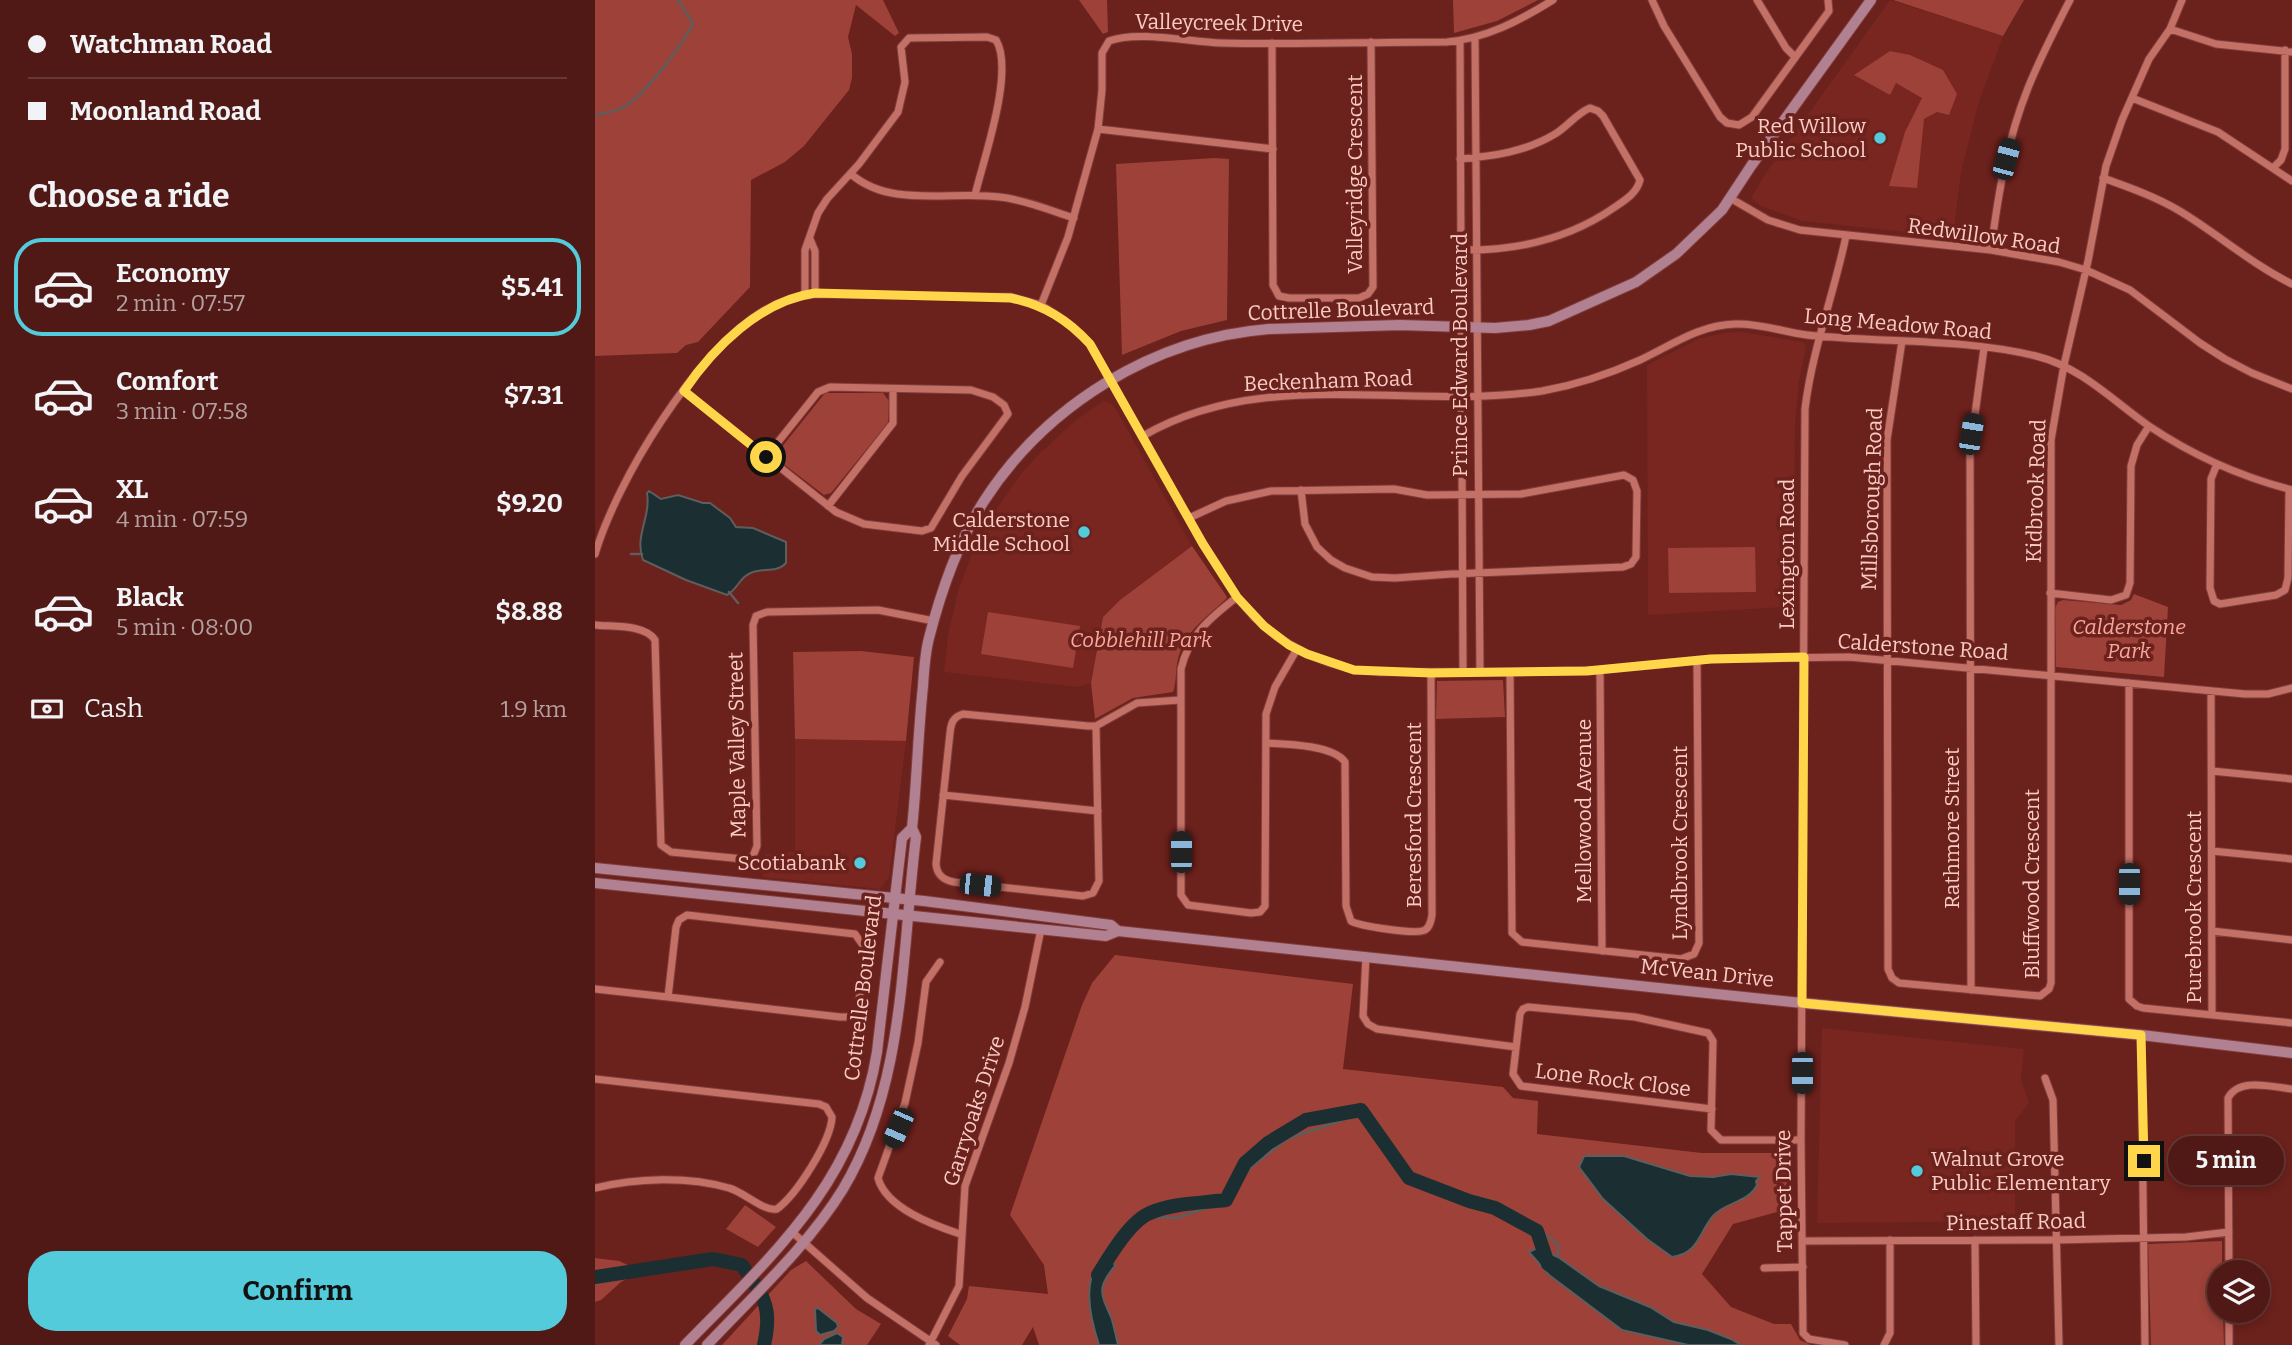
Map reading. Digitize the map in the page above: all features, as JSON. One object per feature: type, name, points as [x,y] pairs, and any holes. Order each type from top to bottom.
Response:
[{"type":"main road","name":"Cottrelle Boulevard","points":[[707,1345],[803,1242],[832,1205],[849,1178],[880,1106],[891,1062],[916,837],[912,828],[925,659],[955,557],[974,518],[994,486],[1024,449],[1054,419],[1076,402],[1111,380],[1172,351],[1250,331],[1400,326],[1508,327],[1549,321],[1616,293],[1676,254],[1722,209],[1871,0]]},
{"type":"main road","name":"Cottrelle Boulevard","points":[[685,1345],[792,1232],[814,1205],[837,1170],[859,1123],[867,1102],[881,1029],[902,838],[912,828]]},
{"type":"main road","name":"McVean Drive","points":[[595,868],[894,898],[1111,925],[1118,931]]},
{"type":"main road","name":"McVean Drive","points":[[595,883],[773,899],[1107,936],[1118,931],[1802,1003],[2141,1035],[2292,1053]]},
{"type":"street","name":"Valleycreek Drive","points":[[1041,305],[1074,218],[1098,129],[1102,53],[1112,40],[1162,37],[1220,43],[1460,41],[1519,20],[1553,0]]},
{"type":"street","points":[[1652,0],[1664,26],[1720,117],[1733,125],[1746,123],[1752,117],[1829,11],[1828,0]]},
{"type":"street","points":[[1758,0],[1786,48],[1795,57]]},
{"type":"street","points":[[1991,250],[2000,186],[2020,110],[2042,56],[2070,0]]},
{"type":"street","name":"Kidbrook Road","points":[[2050,675],[2051,440],[2064,365],[2113,142],[2148,59],[2170,29],[2182,0]]},
{"type":"street","points":[[2170,29],[2215,44],[2289,51],[2285,149],[2281,160],[2273,168]]},
{"type":"street","points":[[805,295],[805,250],[818,213],[898,112],[905,82],[901,50],[905,41],[916,37],[993,38],[1000,48],[1000,90],[995,123],[975,195]]},
{"type":"street","name":"Prince Edward Boulevard","points":[[1475,37],[1480,672]]},
{"type":"street","name":"Prince Edward Boulevard","points":[[1460,41],[1463,673]]},
{"type":"street","name":"Valleyridge Crescent","points":[[1272,43],[1273,285],[1280,297],[1359,298],[1368,294],[1373,283],[1371,42]]},
{"type":"street","points":[[2132,98],[2218,132],[2292,181]]},
{"type":"street","points":[[1460,159],[1509,153],[1535,145],[1590,108],[1603,116],[1640,180],[1638,188],[1618,205],[1577,229],[1527,245],[1461,250]]},
{"type":"street","points":[[1098,129],[1273,149]]},
{"type":"street","points":[[851,174],[866,185],[900,194],[975,195],[1017,200],[1074,218]]},
{"type":"street","points":[[2103,178],[2176,209],[2292,285]]},
{"type":"street","name":"Redwillow Road","points":[[1730,198],[1779,225],[1800,230],[1991,250],[2059,262],[2086,270],[2111,280],[2138,296],[2219,355],[2252,373],[2292,389]]},
{"type":"street","name":"Lexington Road","points":[[1802,1003],[1805,409],[1811,370],[1837,279],[1846,236]]},
{"type":"street","points":[[810,239],[815,251],[815,293]]},
{"type":"street","points":[[595,554],[596,545],[629,476],[703,364],[750,321],[773,306],[815,293],[992,296],[1041,305]]},
{"type":"street","name":"Calderstone Road","points":[[1041,305],[1083,336],[1097,354],[1189,518],[1237,597],[1264,626],[1297,649],[1318,659],[1354,670],[1431,673],[1600,670],[1697,660],[1804,657],[1887,659],[2257,695],[2292,688]]},
{"type":"street","name":"Long Meadow Road","points":[[1478,396],[1536,392],[1585,381],[1639,361],[1684,336],[1715,326],[1745,324],[1820,336],[1985,348],[2035,355],[2064,365],[2085,377],[2149,426],[2217,464],[2290,490]]},
{"type":"street","name":"Millsborough Road","points":[[1887,659],[1887,440],[1902,341]]},
{"type":"street","name":"Rathmore Street","points":[[1971,990],[1970,451],[1985,348]]},
{"type":"street","points":[[684,391],[766,457],[828,506],[843,516],[864,524],[922,531],[930,528],[962,476],[1008,414],[1004,405],[993,397],[971,390],[824,388],[766,457]]},
{"type":"street","points":[[828,506],[890,428],[894,417],[893,388]]},
{"type":"street","name":"Beckenham Road","points":[[1143,436],[1205,409],[1261,398],[1478,396]]},
{"type":"street","points":[[2049,593],[2111,600],[2126,595],[2130,583],[2131,466],[2137,445],[2149,426]]},
{"type":"street","points":[[2217,464],[2211,479],[2210,588],[2214,601],[2220,604],[2276,595],[2285,590],[2288,578],[2290,490]]},
{"type":"street","points":[[1189,518],[1241,496],[1271,491],[1301,490],[1394,489],[1427,495],[1535,493],[1618,475],[1630,477],[1637,491],[1637,553],[1635,561],[1623,567],[1479,572],[1382,579],[1345,568],[1325,555],[1311,538],[1303,518],[1301,490]]},
{"type":"street","points":[[1237,597],[1206,622],[1191,640],[1181,669],[1181,895],[1188,905],[1251,913],[1260,912],[1265,906],[1266,714],[1270,699],[1297,649]]},
{"type":"street","name":"Maple Valley Street","points":[[595,625],[643,631],[655,640],[661,845],[671,852],[743,859],[753,856],[757,846],[753,625],[756,616],[767,612],[878,610],[934,621]]},
{"type":"street","name":"Bluffwood Crescent","points":[[1887,659],[1888,972],[1899,983],[2033,997],[2045,993],[2051,983],[2050,675]]},
{"type":"street","name":"Lyndbrook Crescent","points":[[1510,672],[1511,929],[1522,942],[1681,959],[1688,958],[1697,950],[1699,943],[1697,660]]},
{"type":"street","name":"Mellowood Avenue","points":[[1600,670],[1602,951]]},
{"type":"street","name":"Beresford Crescent","points":[[1266,743],[1295,744],[1333,753],[1345,762],[1346,906],[1351,921],[1360,925],[1415,932],[1425,930],[1432,915],[1431,673]]},
{"type":"street","name":"Purebrook Crescent","points":[[2129,683],[2130,999],[2143,1008],[2212,1015],[2211,691]]},
{"type":"street","points":[[1096,726],[1098,881],[1093,893],[1083,895],[950,882],[939,874],[936,864],[951,727],[952,721],[959,715],[1096,726],[1137,702],[1180,700]]},
{"type":"street","points":[[2212,771],[2292,779]]},
{"type":"street","points":[[943,795],[1098,811]]},
{"type":"street","points":[[2211,851],[2292,859]]},
{"type":"street","points":[[595,989],[849,1017],[858,1010],[860,1003],[865,948],[859,938],[849,933],[687,915],[679,920],[676,927],[668,997]]},
{"type":"street","name":"Garryoaks Drive","points":[[932,1344],[959,1286],[960,1234],[965,1186],[1009,1063],[1025,1007],[1041,929]]},
{"type":"street","points":[[2212,931],[2292,940]]},
{"type":"street","points":[[1366,956],[1363,1016],[1368,1024],[1377,1029],[1516,1047]]},
{"type":"street","points":[[940,962],[926,982],[918,1043],[905,1103],[878,1178],[880,1187],[914,1217],[960,1234]]},
{"type":"street","name":"Tappet Drive","points":[[1802,1003],[1803,1333],[1809,1339],[1845,1345]]},
{"type":"street","name":"Lone Rock Close","points":[[1712,1109],[1525,1088],[1517,1082],[1513,1073],[1520,1014],[1528,1007],[1635,1017],[1708,1033],[1713,1041],[1712,1109],[1711,1130],[1721,1140],[1801,1140]]},
{"type":"street","points":[[2212,1015],[2292,1023]]},
{"type":"street","points":[[2141,1035],[2145,1345]]},
{"type":"street","points":[[2045,1078],[2053,1100],[2059,1345]]},
{"type":"street","points":[[595,1079],[819,1104],[826,1107],[832,1116],[830,1130],[815,1158],[789,1198],[777,1209],[767,1209],[737,1191],[710,1185],[641,1180],[595,1188]]},
{"type":"street","points":[[2229,1260],[2228,1098],[2234,1089],[2244,1085],[2292,1089]]},
{"type":"street","points":[[792,1232],[867,1298],[932,1344]]},
{"type":"street","name":"Pinestaff Road","points":[[1803,1241],[2056,1240],[2186,1237],[2229,1232]]},
{"type":"street","points":[[1884,1345],[1890,1333],[1890,1240]]},
{"type":"street","points":[[1975,1240],[1976,1345]]},
{"type":"street","points":[[1764,1268],[1803,1266]]},
{"type":"street","points":[[2229,1323],[2229,1345]]},
{"type":"shaded area","name":"Red Willow Public School","points":[[1890,0],[2003,36],[1978,105],[1961,172],[1953,237],[1802,221],[1761,206],[1751,198]]},
{"type":"shaded area","points":[[1742,332],[1803,342],[1806,347],[1795,423],[1794,601],[1783,601],[1783,607],[1648,615],[1647,365],[1700,338]]},
{"type":"shaded area","name":"Calderstone Middle School","points":[[1103,401],[1112,404],[1117,411],[1192,546],[1120,600],[1103,617],[1091,683],[1078,687],[944,672],[948,635],[958,591],[971,556],[993,514],[1020,475],[1040,453],[1075,421]]},
{"type":"shaded area","points":[[795,739],[906,741],[889,877],[880,889],[763,877],[765,854],[795,852]]},
{"type":"shaded area","name":"Walnut Grove Public Elementary","points":[[1822,1028],[2024,1049],[2021,1079],[2029,1103],[2015,1121],[2015,1221],[1817,1223]]},
{"type":"green space","points":[[595,0],[883,0],[899,33],[895,36],[856,5],[848,37],[852,54],[849,90],[804,146],[785,162],[751,180],[750,287],[698,342],[686,345],[677,353],[595,356]]},
{"type":"green space","points":[[1079,0],[1107,0],[1108,32],[1103,34]]},
{"type":"green space","points":[[1453,0],[1538,0],[1497,21],[1454,33]]},
{"type":"green space","points":[[1893,0],[2024,0],[2003,36]]},
{"type":"green space","points":[[1890,51],[1910,55],[1943,70],[1957,94],[1949,115],[1937,112],[1924,119],[1917,188],[1889,186],[1905,132],[1922,98],[1896,83],[1890,95],[1854,75]]},
{"type":"green space","points":[[1229,159],[1227,320],[1181,331],[1122,355],[1116,164]]},
{"type":"green space","points":[[825,393],[883,393],[889,401],[888,423],[831,493],[824,495],[781,462],[777,453]]},
{"type":"green space","name":"Cobblehill Park","points":[[1192,546],[1226,599],[1186,640],[1178,659],[1173,692],[1133,698],[1095,719],[1091,683],[1103,617],[1120,600]]},
{"type":"green space","points":[[1755,547],[1756,592],[1669,593],[1668,548]]},
{"type":"green space","name":"Calderstone Park","points":[[2134,594],[2168,607],[2164,677],[2056,667],[2055,608],[2058,602],[2063,600],[2121,605],[2131,600]]},
{"type":"green space","points":[[988,612],[1080,626],[1073,668],[981,654]]},
{"type":"green space","points":[[861,651],[914,657],[906,741],[795,739],[793,652]]},
{"type":"green space","points":[[1503,680],[1505,717],[1436,719],[1437,681]]},
{"type":"green space","points":[[1115,955],[1353,984],[1343,1069],[1503,1087],[1513,1098],[1538,1101],[1537,1134],[1702,1153],[1789,1153],[1788,1209],[1733,1224],[1702,1274],[1731,1307],[1774,1324],[1791,1324],[1800,1340],[1811,1345],[1039,1345],[1033,1327],[1022,1345],[960,1345],[948,1336],[967,1299],[969,1286],[1048,1294],[1044,1265],[1010,1215],[1082,1005],[1092,983]]},
{"type":"green space","points":[[745,1205],[776,1227],[758,1247],[726,1229]]},
{"type":"green space","points":[[2222,1241],[2222,1260],[2207,1260],[2207,1323],[2223,1323],[2224,1345],[2151,1345],[2148,1244]]},
{"type":"green space","points":[[595,1258],[619,1261],[641,1271],[595,1302]]},
{"type":"green space","points":[[806,1261],[856,1309],[881,1324],[867,1345],[722,1345],[791,1270]]},
{"type":"water","points":[[649,491],[661,499],[678,495],[710,503],[730,518],[736,527],[753,528],[786,542],[786,563],[779,568],[749,574],[727,595],[643,560],[640,543]]},
{"type":"water","points":[[1584,1156],[1624,1156],[1690,1176],[1713,1177],[1731,1174],[1760,1177],[1753,1191],[1713,1216],[1693,1247],[1672,1257],[1647,1239],[1603,1199],[1579,1167]]},
{"type":"water","points":[[1537,1248],[1558,1257],[1599,1286],[1650,1307],[1674,1322],[1708,1330],[1741,1345],[1688,1345],[1622,1330],[1549,1275],[1529,1252]]},
{"type":"water","points":[[1111,1257],[1115,1266],[1105,1279],[1102,1290],[1118,1345],[1099,1345],[1090,1310],[1090,1283],[1100,1263]]},
{"type":"water","points":[[818,1308],[837,1323],[838,1327],[834,1331],[820,1335],[816,1331],[815,1309]]},
{"type":"water","points":[[837,1333],[843,1337],[842,1345],[819,1345],[824,1339]]},
{"type":"waterway","points":[[595,115],[619,109],[631,102],[681,44],[693,23],[678,0]]},
{"type":"waterway","points":[[631,554],[642,554]]},
{"type":"waterway","points":[[729,592],[738,603]]},
{"type":"waterway","points":[[1098,1275],[1121,1240],[1142,1217],[1168,1207],[1226,1200],[1245,1163],[1268,1143],[1306,1120],[1361,1110],[1409,1178],[1495,1208],[1537,1231],[1551,1266]]},
{"type":"waterway","points":[[1111,1257],[1150,1217],[1177,1218],[1206,1208],[1232,1194],[1250,1168],[1287,1139],[1358,1115],[1376,1128],[1401,1166],[1417,1183],[1451,1199],[1497,1205],[1511,1210],[1558,1244],[1558,1257]]},
{"type":"waterway","points":[[595,1277],[713,1259],[742,1265],[756,1285],[767,1311],[764,1345]]},
{"type":"place","name":"Red Willow Public School","points":[[1880,138]]},
{"type":"place","name":"Calderstone Middle School","points":[[1084,532]]},
{"type":"place","name":"Scotiabank","points":[[860,863]]},
{"type":"place","name":"Walnut Grove Public Elementary","points":[[1917,1171]]},
{"type":"route","points":[[766,457],[684,391],[703,364],[761,313],[797,297],[815,293],[1011,298],[1041,305],[1069,324],[1090,344],[1203,544],[1237,597],[1254,617],[1277,637],[1307,654],[1354,670],[1431,673],[1587,671],[1711,659],[1804,657],[1802,1003],[2141,1035],[2144,1161]]}]
